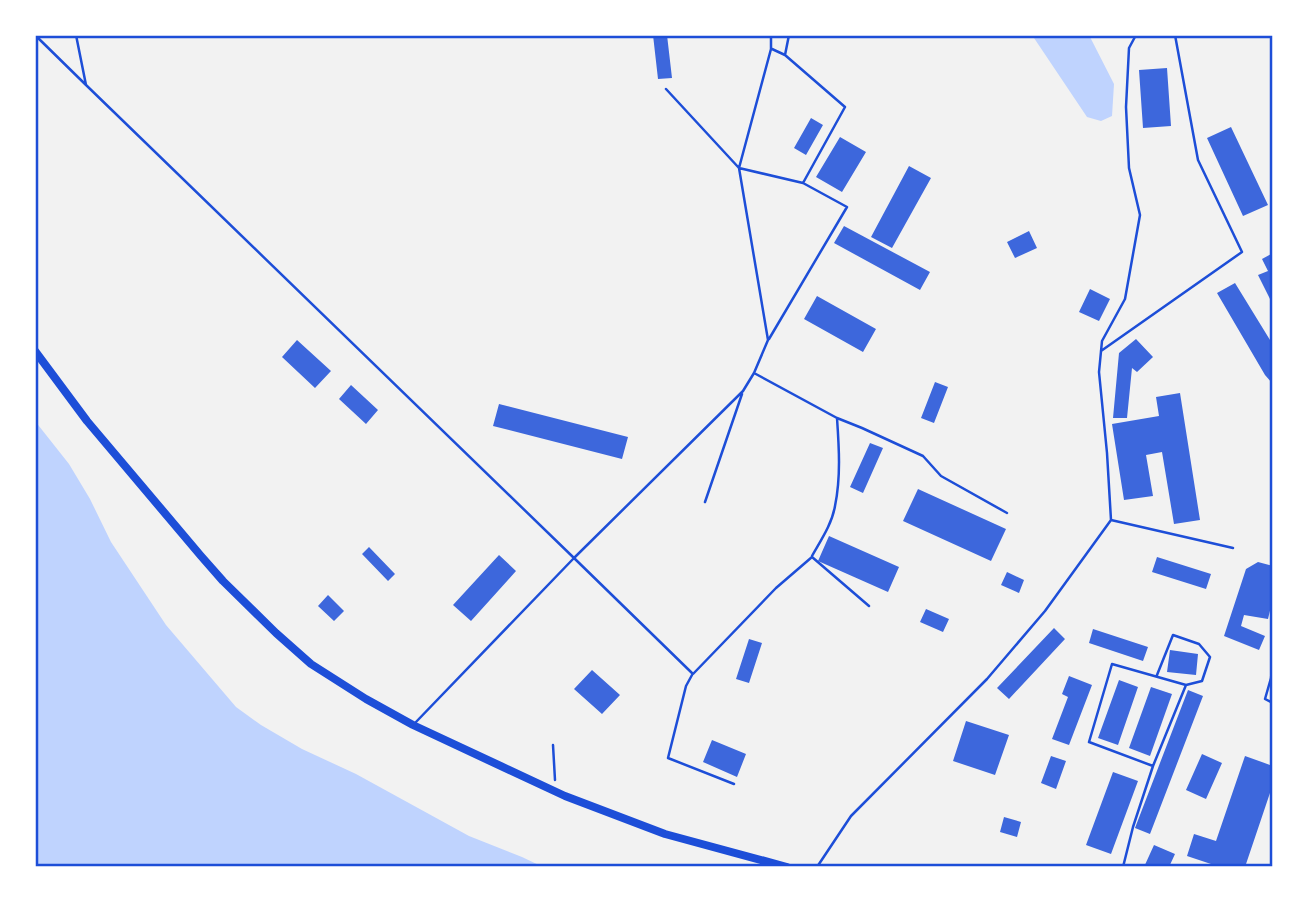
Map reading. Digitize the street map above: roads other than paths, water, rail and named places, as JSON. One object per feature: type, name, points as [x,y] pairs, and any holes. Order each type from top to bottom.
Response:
[{"type":"main road","points":[[35,351],[87,421],[223,580],[276,633],[321,670],[413,725],[565,796],[665,834],[788,867]]},
{"type":"lane","points":[[35,35],[693,674]]},
{"type":"lane","points":[[76,35],[86,85]]},
{"type":"lane","points":[[768,340],[739,167],[771,49],[771,35]]},
{"type":"lane","points":[[785,55],[789,35]]},
{"type":"lane","points":[[817,867],[851,816],[987,679],[1045,611],[1111,520],[1099,372],[1102,341],[1125,299],[1140,215],[1129,168],[1126,107],[1129,48],[1136,35]]},
{"type":"lane","points":[[1101,351],[1242,252],[1198,160],[1175,35]]},
{"type":"lane","points":[[771,49],[785,55],[845,107],[803,183]]},
{"type":"lane","points":[[666,89],[739,167],[803,183],[847,207],[768,340],[743,391],[705,502]]},
{"type":"lane","points":[[754,373],[837,418],[923,456],[941,476],[1007,513]]},
{"type":"lane","points":[[413,725],[574,558],[743,391]]},
{"type":"lane","points":[[734,784],[668,758],[686,686],[693,674],[776,588],[812,557],[835,507],[839,458],[837,418]]},
{"type":"lane","points":[[1111,520],[1233,548]]},
{"type":"lane","points":[[812,557],[869,607]]},
{"type":"lane","points":[[1153,766],[1089,742],[1112,664],[1157,677],[1186,685],[1202,681],[1210,657],[1199,644],[1173,635],[1157,677]]},
{"type":"lane","points":[[1273,656],[1265,699],[1273,703]]},
{"type":"lane","points":[[1122,867],[1153,766],[1186,685]]},
{"type":"water","points":[[1032,35],[1089,35],[1114,84],[1112,116],[1101,121],[1087,117]]},
{"type":"water","points":[[35,421],[69,464],[111,542],[166,625],[236,707],[302,749],[356,774],[469,836],[543,867],[35,867]]}]
